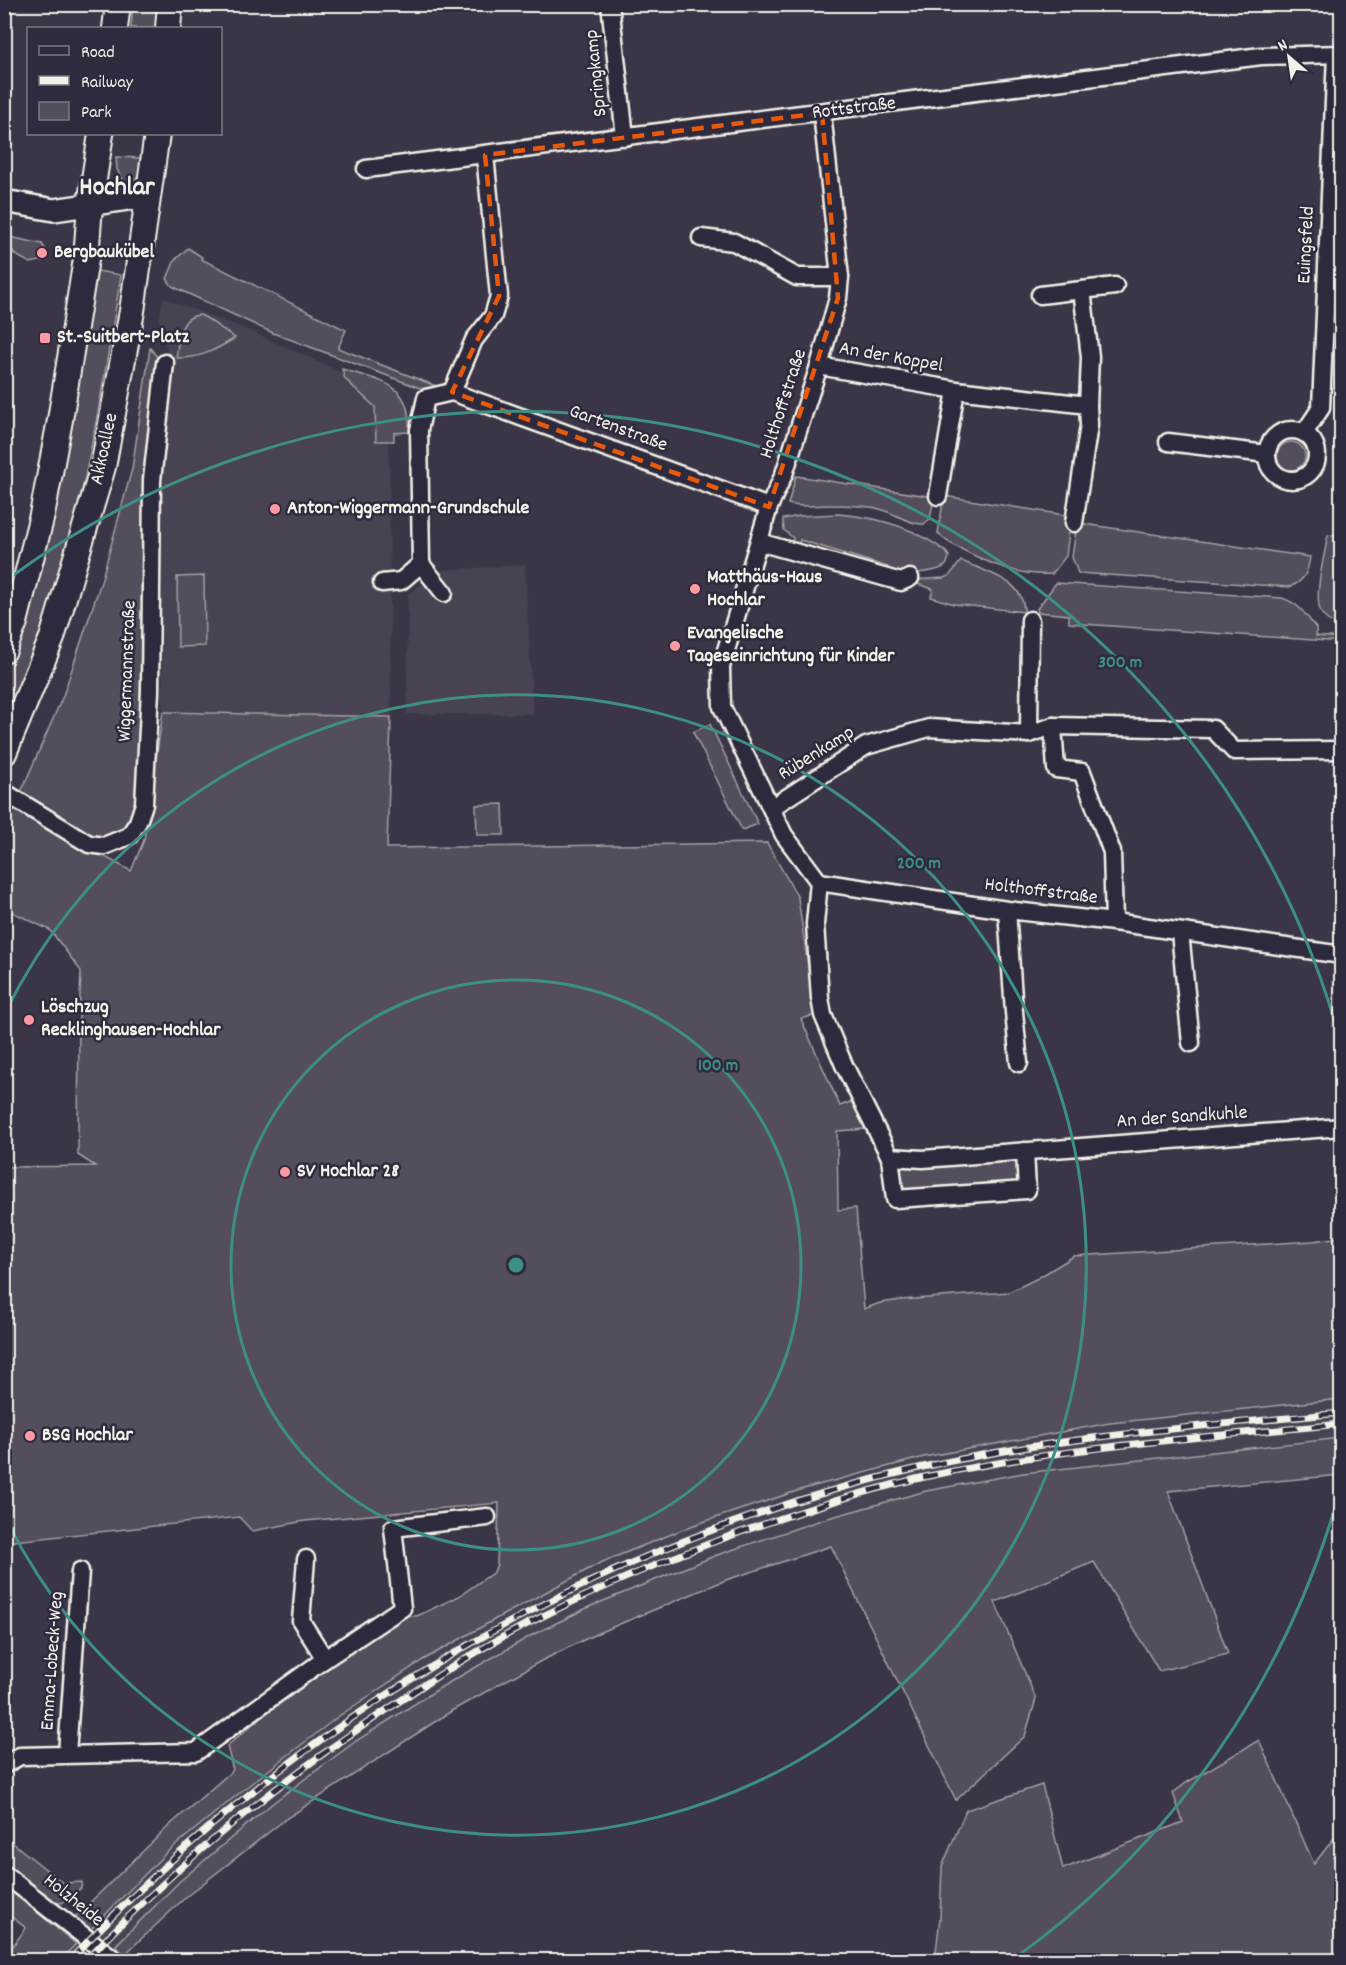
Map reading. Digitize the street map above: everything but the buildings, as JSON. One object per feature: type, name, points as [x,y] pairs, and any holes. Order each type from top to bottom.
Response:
[{"type":"main road","points":[[115,27],[118,4]]},
{"type":"main road","points":[[168,27],[170,4]]},
{"type":"main road","points":[[4,650],[15,622],[42,515],[60,420],[86,259],[90,205],[101,135]]},
{"type":"main road","name":"Akkoallee","points":[[4,753],[52,638],[103,467],[132,311],[157,135]]},
{"type":"street","name":"Springkamp","points":[[610,4],[625,137]]},
{"type":"street","name":"Rottstraße","points":[[366,169],[1261,56],[1339,54]]},
{"type":"street","name":"Euingsfeld","points":[[1304,433],[1321,408],[1339,54]]},
{"type":"street","name":"Holthoffstraße","points":[[822,113],[840,277],[838,298],[819,366],[784,474],[770,507],[721,668],[722,707],[789,844],[819,882],[1341,955]]},
{"type":"street","points":[[444,593],[421,564],[419,430],[426,398],[452,393],[474,340],[493,316],[499,296],[485,155]]},
{"type":"street","points":[[4,201],[54,210],[148,196]]},
{"type":"street","points":[[701,238],[734,242],[797,277],[840,277]]},
{"type":"street","points":[[1040,295],[1115,286]]},
{"type":"street","points":[[1074,523],[1089,425],[1090,357],[1082,290]]},
{"type":"street","name":"Wiggermannstraße","points":[[4,792],[89,844],[104,846],[129,836],[138,822],[144,804],[149,702],[152,480],[165,363]]},
{"type":"street","name":"An der Koppel","points":[[819,366],[956,390],[1088,405]]},
{"type":"street","name":"An der Koppel","points":[[938,496],[956,390]]},
{"type":"street","name":"Gartenstraße","points":[[452,393],[770,507]]},
{"type":"street","points":[[1287,430],[1304,433],[1316,445],[1317,462],[1307,476],[1292,481],[1284,479],[1271,470],[1267,454],[1268,446],[1279,434],[1287,430]]},
{"type":"street","points":[[1168,442],[1267,454]]},
{"type":"street","points":[[759,542],[902,582],[910,578]]},
{"type":"street","points":[[382,583],[401,581],[421,564]]},
{"type":"street","points":[[1029,734],[1030,620]]},
{"type":"street","points":[[1053,726],[1056,769],[1082,772],[1112,852],[1114,922]]},
{"type":"street","name":"Rübenkamp","points":[[771,808],[866,746],[929,728],[1029,734],[1053,726],[1213,729],[1234,751],[1341,750]]},
{"type":"street","points":[[819,882],[815,924],[823,1015],[844,1065],[890,1157],[895,1199],[1027,1190],[1025,1151]]},
{"type":"street","points":[[1007,910],[1019,1063]]},
{"type":"street","points":[[1180,932],[1191,1043]]},
{"type":"street","name":"An der Sandkuhle","points":[[890,1157],[923,1159],[1341,1127]]},
{"type":"street","name":"Emma-Lobeck-Weg","points":[[4,1765],[20,1756],[196,1752],[325,1659],[402,1608],[393,1528],[487,1517]]},
{"type":"street","points":[[306,1559],[301,1621],[325,1659]]},
{"type":"street","name":"Emma-Lobeck-Weg","points":[[67,1754],[80,1572]]},
{"type":"street","name":"Holzheide","points":[[4,1874],[115,1960]]},
{"type":"highlighted area","points":[[822,113],[838,298],[769,507],[452,392],[499,296],[485,155]]},
{"type":"shaded area","name":"Anton-Wiggermann-Grundschule","points":[[163,298],[250,331],[376,388],[389,448],[391,717],[163,712],[161,470],[169,357],[159,323]]},
{"type":"shaded area","points":[[525,565],[533,714],[407,714],[408,594],[443,570]]},
{"type":"shaded area","points":[[1341,1399],[1341,1438],[1023,1473],[926,1491],[821,1520],[717,1555],[589,1607],[534,1634],[443,1686],[356,1741],[180,1881],[115,1946],[105,1960],[60,1960],[166,1853],[339,1716],[423,1660],[600,1563],[694,1525],[803,1489],[924,1457],[1110,1423]]},
{"type":"green space","points":[[133,5],[161,5],[158,27],[131,27]]},
{"type":"green space","points":[[116,157],[143,158],[140,172],[135,179],[127,182],[122,180],[117,169]]},
{"type":"green space","points":[[5,236],[42,244],[46,260],[30,263],[14,254],[13,251],[5,253]]},
{"type":"green space","points":[[188,248],[202,257],[201,259],[346,330],[338,348],[441,388],[428,390],[420,388],[273,333],[172,286],[167,279],[175,260]]},
{"type":"green space","points":[[91,270],[121,275],[93,436],[80,499],[58,580],[5,725],[5,667]]},
{"type":"green space","points":[[200,315],[235,338],[207,353],[176,358],[181,330],[187,320]]},
{"type":"green space","points":[[150,348],[161,362],[148,491],[136,800],[128,824],[124,828],[112,835],[94,836],[21,792],[63,696],[101,582],[132,469]]},
{"type":"green space","points":[[342,369],[382,381],[400,394],[409,415],[409,432],[394,433],[394,441],[376,441],[375,407],[345,379]]},
{"type":"green space","points":[[1291,442],[1301,446],[1305,456],[1301,466],[1291,470],[1281,466],[1277,456],[1281,446]]},
{"type":"green space","points":[[796,476],[934,497],[930,519],[924,524],[919,524],[870,507],[788,504]]},
{"type":"green space","points":[[944,496],[1071,516],[1066,556],[1052,574],[1040,574],[1005,568],[972,554],[948,542],[938,533]]},
{"type":"green space","points":[[838,514],[881,521],[922,536],[946,552],[949,556],[947,563],[942,568],[927,572],[887,573],[888,567],[800,540],[798,547],[791,546],[793,538],[784,530],[783,519]]},
{"type":"green space","points":[[1077,523],[1310,557],[1304,576],[1289,587],[1078,573],[1072,557]]},
{"type":"green space","points":[[1328,535],[1341,537],[1341,626],[1326,619],[1319,607],[1319,587]]},
{"type":"green space","points":[[961,561],[1009,583],[1020,595],[1024,612],[954,604],[931,597],[933,589],[912,582],[913,580],[944,578],[950,575]]},
{"type":"green space","points":[[204,576],[205,646],[178,647],[177,577]]},
{"type":"green space","points":[[1056,583],[1282,598],[1298,606],[1316,628],[1316,636],[1341,638],[1341,642],[1069,623],[1069,615],[1038,612],[1037,609]]},
{"type":"green space","points":[[163,712],[391,717],[387,848],[767,843],[798,898],[815,1015],[801,1019],[840,1106],[853,1101],[866,1129],[837,1131],[838,1210],[856,1208],[864,1309],[880,1303],[901,1300],[1009,1292],[1038,1278],[1074,1256],[1313,1241],[1341,1237],[1341,1399],[1110,1423],[924,1457],[803,1489],[694,1525],[600,1563],[423,1660],[339,1716],[166,1853],[89,1931],[74,1918],[171,1824],[233,1770],[227,1746],[279,1702],[400,1615],[417,1616],[459,1596],[494,1572],[497,1564],[499,1503],[305,1521],[252,1531],[239,1517],[5,1542],[5,1167],[95,1166],[78,1155],[81,971],[50,930],[6,909],[5,911],[5,824],[14,808],[131,871],[144,840]]},
{"type":"green space","points":[[710,724],[758,824],[742,830],[693,732]]},
{"type":"green space","points":[[503,804],[504,835],[477,835],[476,805]]},
{"type":"green space","points":[[1021,1159],[1022,1186],[905,1195],[900,1167]]},
{"type":"green space","points":[[1341,1438],[1341,1475],[1168,1491],[1228,1654],[1159,1671],[1094,1562],[995,1602],[1036,1699],[1025,1736],[956,1800],[831,1546],[726,1580],[598,1633],[541,1661],[453,1710],[287,1818],[187,1896],[125,1954],[115,1946],[180,1881],[274,1802],[356,1741],[443,1686],[534,1634],[589,1607],[717,1555],[821,1520],[926,1491],[1023,1473]]},
{"type":"green space","points":[[1259,1740],[1314,1864],[1341,1829],[1341,1960],[935,1960],[940,1918],[942,1867],[966,1810],[1042,1785],[1063,1869],[1183,1822],[1173,1793]]},
{"type":"green space","points":[[4,1836],[63,1883],[82,1882],[81,1888],[62,1903],[51,1902],[5,1864]]},
{"type":"green space","points":[[5,1886],[76,1944],[60,1960],[5,1960],[26,1928],[5,1912]]},
{"type":"railway","points":[[70,1960],[159,1872],[254,1790],[355,1716],[460,1650],[570,1591],[684,1541],[802,1499],[923,1467],[975,1456],[1131,1433],[1342,1413]]},
{"type":"railway","points":[[86,1960],[192,1857],[307,1765],[441,1674],[496,1641],[619,1580],[707,1544],[787,1516],[868,1491],[929,1476],[1083,1450],[1342,1424]]},
{"type":"place","name":"Bergbaukübel","points":[[42,253]]},
{"type":"place","name":"St.-Suitbert-Platz","points":[[45,338]]},
{"type":"place","name":"Anton-Wiggermann-Grundschule","points":[[275,509]]},
{"type":"place","name":"Matthäus-Haus Hochlar","points":[[695,589]]},
{"type":"place","name":"Evangelische Tageseinrichtung für Kinder","points":[[675,646]]},
{"type":"place","name":"Löschzug Recklinghausen-Hochlar","points":[[29,1020]]},
{"type":"place","name":"SV Hochlar 28","points":[[285,1172]]},
{"type":"place","name":"BSG Hochlar","points":[[30,1436]]},
{"type":"district","name":"Hochlar","points":[[117,188]]}]
